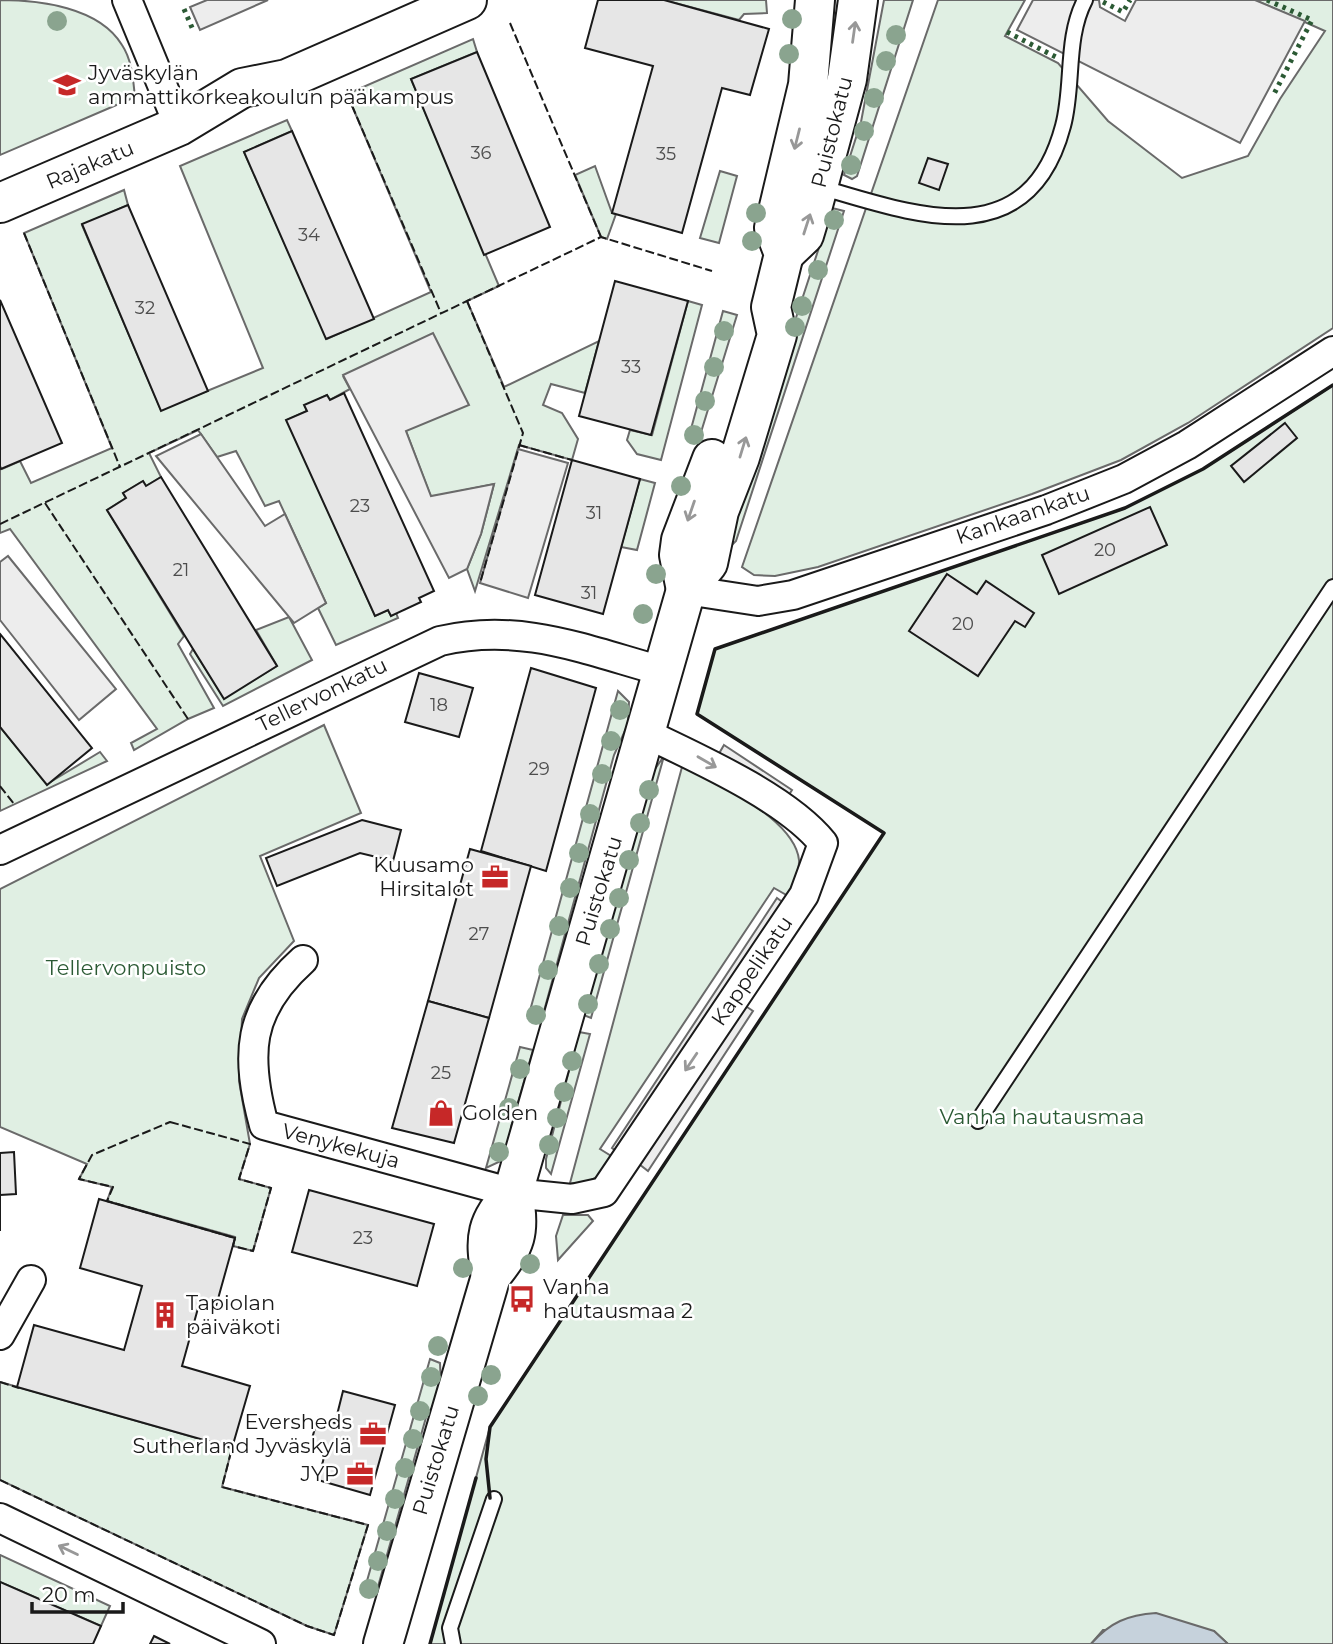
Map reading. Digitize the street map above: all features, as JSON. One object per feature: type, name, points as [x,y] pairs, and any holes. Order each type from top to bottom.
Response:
[{"type":"main road","name":"Rajakatu","points":[[0,203],[179,126],[242,88],[287,79],[467,0]]},
{"type":"main road","name":"Puistokatu","points":[[802,181],[815,0]]},
{"type":"main road","name":"Puistokatu","points":[[383,1644],[491,1276],[510,1252],[517,1230],[513,1193],[686,590],[679,555],[681,540],[717,479],[717,448],[753,329],[771,307],[783,254],[774,228],[802,181],[847,79],[858,0]]},
{"type":"street","points":[[127,0],[179,126]]},
{"type":"street","name":"Kankaankatu","points":[[686,590],[758,601],[793,596],[1046,510],[1124,478],[1187,445],[1333,351]]},
{"type":"street","name":"Tellervonkatu","points":[[0,850],[440,640],[481,633],[539,636],[662,671]]},
{"type":"street","name":"Kappelikatu","points":[[513,1193],[572,1199],[604,1192],[804,895],[823,843],[808,825],[700,758],[645,733]]},
{"type":"street","name":"Venykekuja","points":[[303,960],[278,982],[259,1021],[252,1057],[255,1089],[264,1125],[513,1193]]},
{"type":"street","points":[[0,1335],[32,1280]]},
{"type":"street","points":[[0,1518],[261,1644]]},
{"type":"lane","points":[[802,181],[890,209],[951,218],[990,214],[1022,197],[1048,164],[1064,125],[1071,58],[1085,0]]},
{"type":"lane","points":[[978,1121],[1333,587]]},
{"type":"lane","points":[[453,1644],[450,1628],[494,1499]]},
{"type":"green space","name":"Jyväskylän ammattikorkeakoulun pääkampus","points":[[0,0],[50,4],[84,14],[99,22],[112,32],[128,57],[135,97],[0,155]]},
{"type":"green space","points":[[664,0],[766,0],[767,13],[744,14],[739,20]]},
{"type":"green space","points":[[884,0],[913,0],[857,176],[852,179],[844,175],[861,122]]},
{"type":"green space","points":[[938,0],[1025,0],[1005,36],[1058,63],[1108,121],[1182,178],[1248,156],[1280,99],[1325,31],[1255,0],[1333,0],[1333,328],[1188,423],[1121,460],[1032,494],[818,567],[775,576],[754,575],[742,567]]},
{"type":"green space","points":[[473,39],[477,52],[411,79],[499,286],[467,301],[504,387],[599,341],[585,393],[551,384],[543,405],[562,413],[578,439],[572,460],[519,445],[475,591],[467,569],[481,534],[494,484],[431,497],[406,431],[343,376],[350,389],[330,400],[327,395],[305,406],[307,411],[287,420],[375,616],[388,610],[391,616],[396,613],[398,618],[336,645],[318,608],[326,603],[279,501],[265,506],[236,451],[217,457],[198,430],[149,453],[161,477],[146,486],[143,481],[123,493],[126,498],[107,510],[184,636],[178,644],[214,708],[188,719],[134,750],[131,743],[157,729],[10,529],[0,533],[0,466],[2,469],[20,461],[31,483],[112,448],[24,233],[124,190],[128,205],[82,225],[161,410],[263,368],[180,166],[287,120],[292,131],[244,152],[327,339],[431,292],[347,94]]},
{"type":"green space","points":[[595,166],[612,213],[616,214],[607,239],[601,237],[575,175]]},
{"type":"green space","points":[[720,171],[737,176],[719,243],[700,238]]},
{"type":"green space","points":[[832,208],[844,211],[736,541],[732,545],[725,543],[728,525]]},
{"type":"green space","points":[[688,301],[702,305],[661,460],[637,454],[627,440],[630,430],[652,435]]},
{"type":"green space","points":[[723,311],[737,315],[698,442],[688,440]]},
{"type":"green space","name":"Vanha hautausmaa","points":[[1333,385],[1333,1644],[1228,1644],[1214,1631],[1103,1630],[1091,1644],[430,1644],[490,1427],[884,833],[697,714],[715,649],[1125,508],[1203,469]]},
{"type":"green space","points":[[640,479],[655,483],[637,550],[621,547]]},
{"type":"green space","points":[[289,617],[312,660],[223,706],[190,654],[193,649],[224,698],[277,666],[256,630]]},
{"type":"green space","points":[[618,691],[629,702],[628,724],[614,755],[541,1022],[528,1018]]},
{"type":"green space","name":"Tellervonpuisto","points":[[324,725],[361,813],[260,856],[294,941],[259,978],[242,1019],[239,1081],[250,1144],[239,1179],[271,1188],[253,1251],[233,1246],[235,1237],[107,1201],[112,1187],[79,1179],[87,1164],[0,1127],[0,889]]},
{"type":"green space","points":[[0,727],[47,784],[100,752],[107,761],[0,811]]},
{"type":"green space","points":[[664,756],[591,1018],[581,1014],[646,782]]},
{"type":"green space","points":[[682,767],[696,769],[773,819],[795,846],[799,860],[797,874],[790,897],[774,888],[600,1149],[616,1159],[596,1177],[584,1182],[570,1183]]},
{"type":"green space","points":[[579,1032],[590,1034],[551,1174],[546,1168],[546,1159]]},
{"type":"green space","points":[[520,1047],[533,1050],[511,1127],[510,1143],[503,1160],[486,1168]]},
{"type":"green space","points":[[563,1215],[588,1215],[593,1221],[558,1260],[556,1236]]},
{"type":"green space","points":[[430,1359],[440,1363],[438,1396],[427,1414],[377,1590],[365,1588]]},
{"type":"green space","points":[[0,1382],[232,1448],[222,1487],[368,1525],[334,1635],[307,1626],[0,1480]]},
{"type":"green space","points":[[0,1555],[110,1606],[101,1626],[0,1582]]},
{"type":"shaded area","points":[[207,0],[268,0],[200,30],[190,7]]},
{"type":"shaded area","points":[[1033,0],[1099,0],[1100,7],[1125,21],[1136,0],[1255,0],[1305,21],[1240,143],[1017,30]]},
{"type":"shaded area","points":[[433,333],[469,405],[406,431],[431,496],[494,484],[481,534],[467,569],[449,578],[343,375]]},
{"type":"shaded area","points":[[201,434],[265,526],[285,514],[326,603],[294,623],[156,456]]},
{"type":"shaded area","points":[[518,449],[568,463],[528,598],[480,583]]},
{"type":"shaded area","points":[[8,556],[116,689],[79,720],[0,620],[0,562]]},
{"type":"shaded area","points":[[724,745],[792,790],[785,801],[717,757]]},
{"type":"shaded area","points":[[777,898],[785,904],[620,1154],[612,1148]]},
{"type":"shaded area","points":[[744,1005],[753,1011],[648,1171],[639,1164]]},
{"type":"shaded area","points":[[1156,1613],[1214,1631],[1228,1644],[1091,1644],[1105,1630],[1120,1621]]},
{"type":"building","points":[[598,0],[664,0],[769,29],[750,95],[722,88],[682,233],[612,213],[653,66],[585,48]]},
{"type":"building","points":[[477,52],[550,227],[484,255],[411,79]]},
{"type":"building","points":[[292,131],[374,319],[326,339],[244,152]]},
{"type":"building","points":[[928,158],[948,164],[939,190],[919,183]]},
{"type":"building","points":[[128,205],[208,391],[161,411],[82,224]]},
{"type":"building","points":[[615,281],[688,301],[651,435],[579,416]]},
{"type":"building","points":[[0,300],[62,443],[1,469],[0,466]]},
{"type":"building","points":[[344,393],[434,591],[419,598],[421,602],[391,616],[388,610],[375,616],[286,420],[307,411],[304,405],[327,395],[330,400]]},
{"type":"building","points":[[1285,423],[1297,438],[1244,482],[1231,466]]},
{"type":"building","points":[[572,460],[640,479],[603,614],[535,595]]},
{"type":"building","points":[[161,477],[277,666],[224,699],[107,510],[126,498],[123,493],[143,481],[146,486]]},
{"type":"building","points":[[1150,507],[1167,545],[1059,594],[1042,555]]},
{"type":"building","points":[[947,574],[977,594],[986,581],[1034,613],[1025,627],[1015,621],[978,676],[909,631]]},
{"type":"building","points":[[0,634],[92,748],[47,785],[0,727]]},
{"type":"building","points":[[531,668],[596,688],[546,871],[481,851]]},
{"type":"building","points":[[419,673],[473,688],[459,737],[405,722]]},
{"type":"building","points":[[362,820],[401,830],[393,861],[360,853],[277,886],[266,858]]},
{"type":"building","points":[[470,849],[531,866],[489,1018],[428,1001]]},
{"type":"building","points":[[428,1001],[489,1018],[454,1143],[392,1128]]},
{"type":"building","points":[[14,1152],[16,1194],[0,1195],[0,1153]]},
{"type":"building","points":[[309,1190],[434,1224],[417,1286],[292,1252]]},
{"type":"building","name":"Tapiolan päiväkoti","points":[[99,1199],[235,1238],[216,1306],[200,1301],[182,1366],[250,1386],[232,1448],[17,1387],[34,1325],[124,1350],[142,1286],[80,1268]]},
{"type":"building","points":[[343,1391],[395,1405],[370,1495],[318,1480],[327,1446],[311,1442],[318,1418],[335,1423]]},
{"type":"building","points":[[0,1582],[101,1626],[93,1644],[0,1644]]},
{"type":"building","points":[[154,1636],[170,1644],[150,1644]]},
{"type":"hedge","points":[[1103,2],[1123,12],[1130,0]]},
{"type":"hedge","points":[[1267,0],[1312,20],[1274,94]]},
{"type":"hedge","points":[[184,9],[193,30]]},
{"type":"hedge","points":[[1007,32],[1056,57]]},
{"type":"fence","points":[[510,23],[601,237]]},
{"type":"fence","points":[[347,94],[441,313]]},
{"type":"fence","points":[[24,233],[120,467]]},
{"type":"fence","points":[[0,524],[601,237],[712,271]]},
{"type":"fence","points":[[467,301],[523,433],[480,583]]},
{"type":"fence","points":[[519,445],[572,460]]},
{"type":"fence","points":[[45,503],[188,719]]},
{"type":"fence","points":[[0,786],[14,804]]},
{"type":"fence","points":[[170,1122],[250,1144],[239,1179],[271,1188],[253,1251],[233,1246],[235,1238],[107,1201],[113,1187],[79,1179],[92,1155],[170,1122]]},
{"type":"fence","points":[[0,1382],[19,1388]]},
{"type":"fence","points":[[0,1480],[307,1626],[334,1635],[368,1525],[222,1487],[232,1448],[228,1447]]},
{"type":"wall","points":[[490,1498],[486,1459],[490,1427],[884,833],[697,714],[715,649],[1125,508],[1203,469],[1333,385]]},
{"type":"wall","points":[[430,1644],[476,1478]]},
{"type":"place","name":"Jyväskylän ammattikorkeakoulun pääkampus","points":[[67,85]]},
{"type":"place","name":"Kuusamo Hirsitalot","points":[[495,877]]},
{"type":"place","name":"Golden","points":[[441,1113]]},
{"type":"place","name":"Vanha hautausmaa 2","points":[[522,1299]]},
{"type":"place","name":"Tapiolan päiväkoti","points":[[165,1315]]},
{"type":"place","name":"Eversheds Sutherland Jyväskylä","points":[[373,1434]]},
{"type":"place","name":"JYP","points":[[360,1474]]}]
